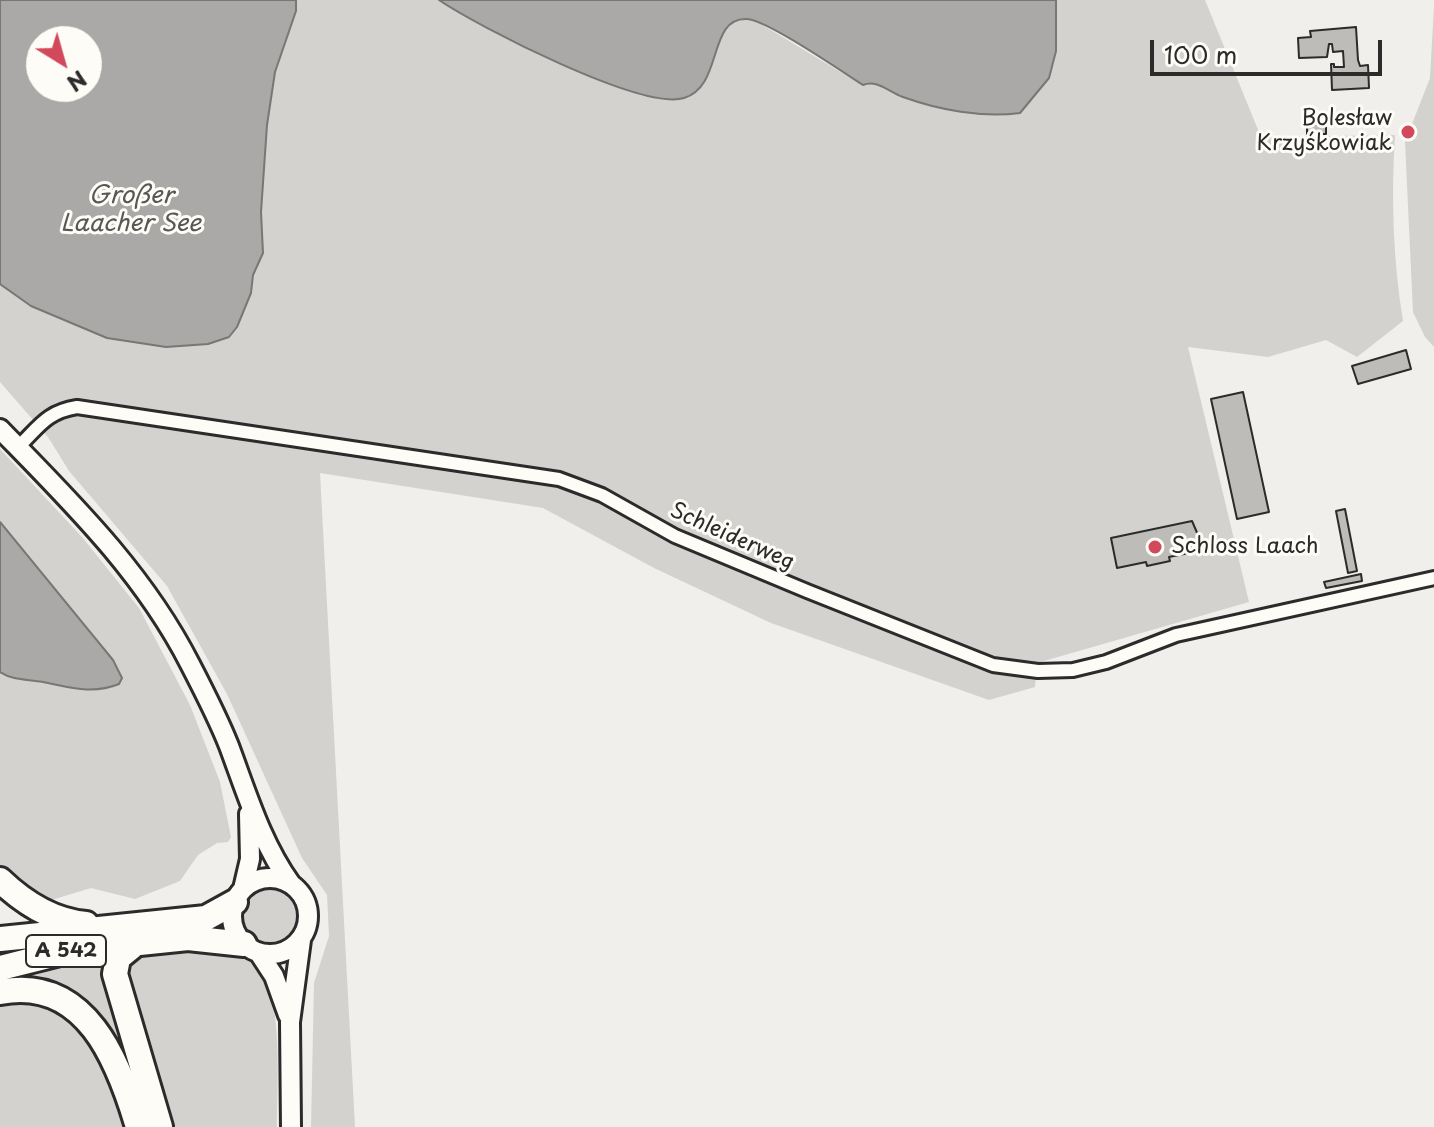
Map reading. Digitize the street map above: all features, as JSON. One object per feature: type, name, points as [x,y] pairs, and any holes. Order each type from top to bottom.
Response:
[{"type":"highway","points":[[0,880],[41,911],[69,923],[129,936],[118,958],[115,974],[160,1127]]},
{"type":"highway","name":"A 542","points":[[0,968],[206,918],[239,896]]},
{"type":"highway","name":"A 542","points":[[0,939],[188,938],[251,948]]},
{"type":"highway","points":[[0,992],[41,992],[70,1006],[92,1023],[108,1046],[124,1080],[138,1127]]},
{"type":"street","name":"Schleiderweg","points":[[18,447],[47,417],[77,407],[559,479],[602,495],[675,536],[821,597],[993,665],[1038,671],[1073,670],[1106,662],[1176,635],[1434,578]]},
{"type":"street","points":[[0,429],[113,547],[166,621],[218,720],[249,804],[272,855],[291,884]]},
{"type":"street","points":[[249,804],[250,859],[233,924],[274,976],[290,1022]]},
{"type":"street","points":[[239,896],[261,879],[282,879],[301,892],[309,916],[301,940],[290,1022],[291,1127]]},
{"type":"street","points":[[251,948],[282,953],[301,940]]},
{"type":"shaded area","points":[[296,0],[439,0],[568,68],[646,96],[686,98],[707,75],[724,27],[739,20],[756,21],[862,85],[869,82],[876,84],[901,97],[1049,78],[1056,51],[1056,0],[1205,0],[1261,137],[1395,135],[1394,228],[1403,321],[1357,357],[1326,340],[1268,357],[1188,347],[1249,602],[1037,663],[1035,687],[989,700],[771,623],[654,568],[543,508],[320,473],[355,1127],[311,1127],[314,983],[329,936],[327,895],[302,858],[227,694],[167,586],[69,471],[48,437],[0,382],[0,284],[31,306],[107,338],[251,293],[253,275],[263,253],[261,212],[267,125],[275,72],[296,11]]},
{"type":"shaded area","points":[[1434,6],[1434,347],[1425,337],[1413,312],[1405,142],[1430,78]]},
{"type":"shaded area","points":[[0,449],[82,537],[139,608],[190,705],[220,782],[231,837],[228,842],[217,843],[198,855],[180,881],[135,899],[91,888],[48,901],[10,876],[0,865],[0,672],[16,678],[97,690],[108,688],[122,678],[92,633],[0,522]]},
{"type":"shaded area","points":[[269,888],[289,896],[297,916],[289,936],[269,944],[249,936],[241,916],[249,896]]},
{"type":"shaded area","points":[[150,950],[224,950],[248,960],[262,973],[269,987],[276,1025],[277,1127],[168,1127],[121,974],[129,956]]},
{"type":"shaded area","points":[[100,954],[152,1127],[105,1028],[0,986],[0,974]]},
{"type":"shaded area","points":[[19,1002],[52,1007],[88,1030],[132,1127],[0,1127],[0,1004]]},
{"type":"water","name":"Großer Laacher See","points":[[0,0],[296,0],[296,11],[275,72],[267,125],[261,212],[263,253],[253,275],[251,293],[237,327],[229,337],[208,344],[166,347],[107,338],[31,306],[0,284]]},
{"type":"water","points":[[439,0],[1056,0],[1056,51],[1049,78],[1020,113],[976,114],[917,102],[878,85],[863,85],[787,37],[747,19],[734,21],[726,29],[705,80],[697,91],[684,98],[663,99],[633,92],[560,64]]},
{"type":"water","points":[[0,522],[113,660],[122,678],[119,684],[81,689],[16,678],[0,672]]},
{"type":"building","points":[[1356,27],[1358,60],[1360,66],[1368,65],[1369,88],[1332,90],[1331,64],[1344,67],[1343,51],[1333,52],[1332,44],[1329,44],[1327,57],[1299,58],[1298,38],[1311,37],[1310,31]]},
{"type":"building","points":[[1326,124],[1326,134],[1307,134],[1307,125]]},
{"type":"building","points":[[1406,350],[1411,369],[1358,384],[1352,366]]},
{"type":"building","points":[[1243,392],[1269,512],[1237,519],[1211,399]]},
{"type":"building","points":[[1345,509],[1357,571],[1348,573],[1336,511]]},
{"type":"building","name":"Schloss Laach","points":[[1192,521],[1198,535],[1199,551],[1169,557],[1170,561],[1147,566],[1146,562],[1117,568],[1111,538]]},
{"type":"building","points":[[1361,574],[1362,581],[1326,588],[1324,582]]},
{"type":"place","name":"Bolesław Krzyśkowiak","points":[[1408,132]]},
{"type":"place","name":"Schloss Laach","points":[[1155,547]]}]
